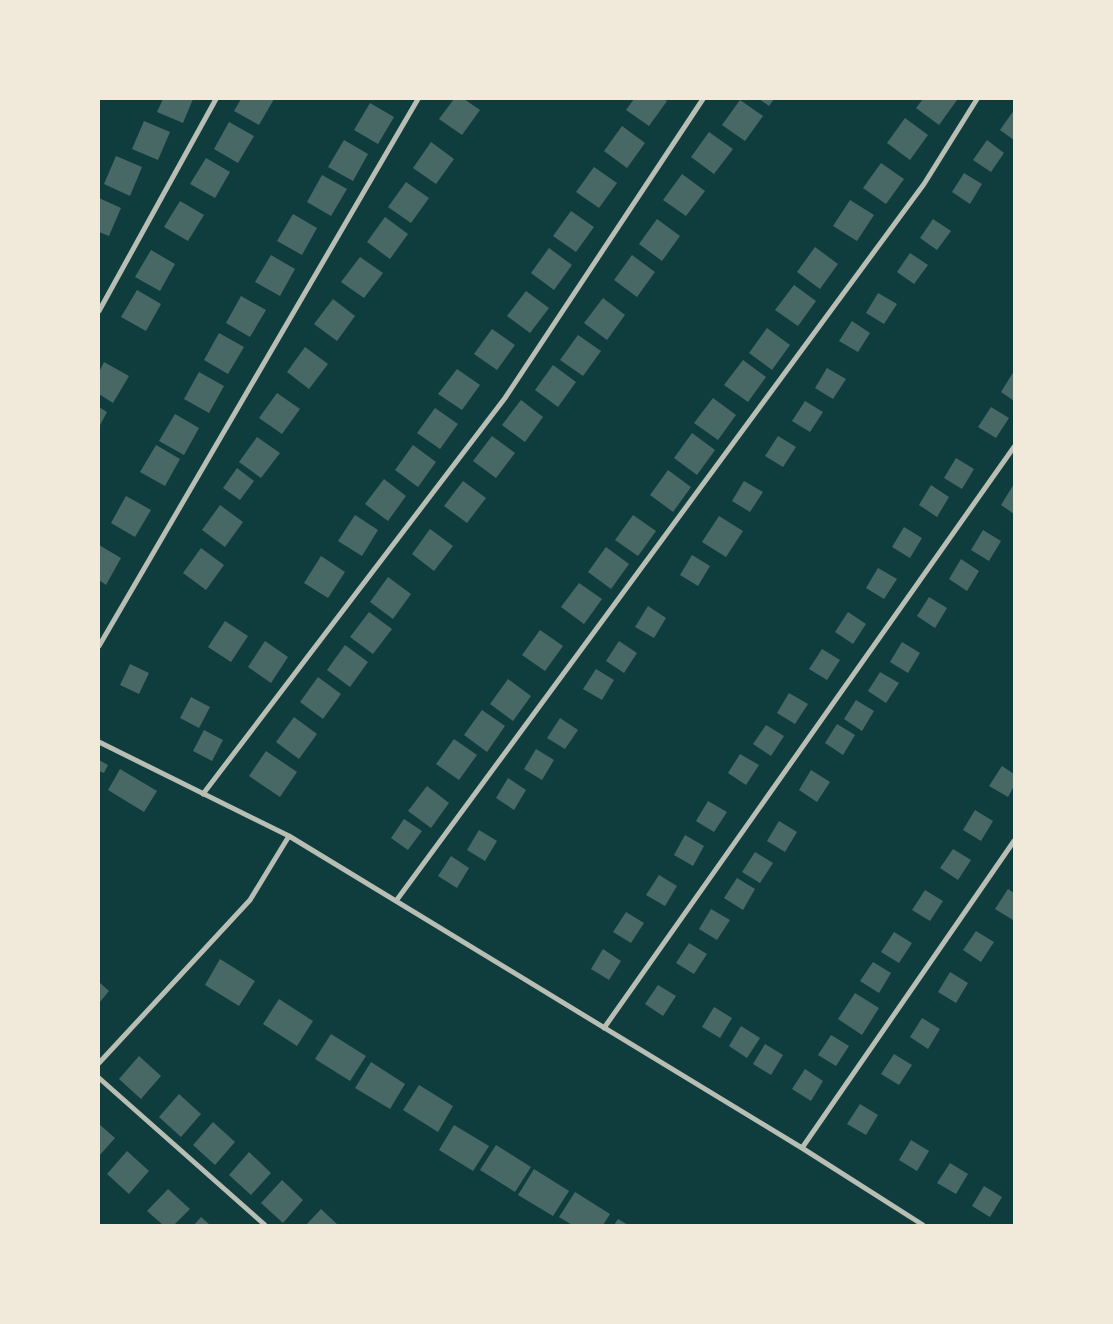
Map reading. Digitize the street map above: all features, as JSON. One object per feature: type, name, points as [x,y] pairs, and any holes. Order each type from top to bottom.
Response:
[{"type":"street","points":[[99,311],[216,99]]},
{"type":"street","points":[[99,646],[418,99]]},
{"type":"street","points":[[203,794],[506,398],[702,99]]},
{"type":"street","points":[[396,902],[924,184],[977,99]]},
{"type":"street","points":[[604,1028],[1014,447]]},
{"type":"street","points":[[99,742],[289,836],[802,1148],[923,1225]]},
{"type":"street","points":[[99,1063],[250,900],[289,836]]},
{"type":"street","points":[[802,1148],[1014,841]]},
{"type":"street","points":[[99,1078],[264,1225]]},
{"type":"building","points":[[163,99],[193,99],[183,123],[157,112]]},
{"type":"building","points":[[241,99],[274,99],[259,125],[234,111]]},
{"type":"building","points":[[454,99],[464,99],[480,110],[462,135],[439,119]]},
{"type":"building","points":[[634,99],[663,99],[667,101],[649,126],[626,110]]},
{"type":"building","points":[[759,99],[774,99],[769,106]]},
{"type":"building","points":[[923,99],[957,100],[939,125],[916,108]]},
{"type":"building","points":[[740,100],[763,116],[745,141],[722,125]]},
{"type":"building","points":[[370,103],[394,117],[378,144],[354,130]]},
{"type":"building","points":[[1014,110],[1014,140],[1000,130]]},
{"type":"building","points":[[905,118],[928,135],[910,160],[887,143]]},
{"type":"building","points":[[144,121],[170,132],[158,160],[132,149]]},
{"type":"building","points":[[229,122],[254,136],[238,163],[214,149]]},
{"type":"building","points":[[622,126],[645,143],[627,168],[604,151]]},
{"type":"building","points":[[709,132],[733,149],[714,174],[691,157]]},
{"type":"building","points":[[344,140],[368,154],[353,181],[328,167]]},
{"type":"building","points":[[987,140],[1004,153],[991,172],[973,160]]},
{"type":"building","points":[[431,142],[454,159],[436,184],[413,168]]},
{"type":"building","points":[[116,156],[142,167],[130,196],[104,184]]},
{"type":"building","points":[[206,158],[230,172],[215,198],[190,184]]},
{"type":"building","points":[[881,163],[904,179],[886,204],[863,188]]},
{"type":"building","points":[[594,167],[617,183],[599,208],[576,192]]},
{"type":"building","points":[[964,173],[982,184],[970,204],[952,192]]},
{"type":"building","points":[[682,174],[705,191],[686,216],[663,200]]},
{"type":"building","points":[[322,175],[347,189],[331,216],[307,202]]},
{"type":"building","points":[[406,182],[429,198],[411,223],[388,207]]},
{"type":"building","points":[[99,198],[121,208],[109,236],[99,232]]},
{"type":"building","points":[[850,200],[874,215],[857,241],[833,226]]},
{"type":"building","points":[[180,201],[204,215],[188,241],[164,227]]},
{"type":"building","points":[[571,211],[594,227],[576,252],[553,236]]},
{"type":"building","points":[[293,214],[317,228],[302,255],[277,241]]},
{"type":"building","points":[[385,217],[408,234],[390,259],[367,242]]},
{"type":"building","points":[[657,219],[680,236],[662,261],[639,244]]},
{"type":"building","points":[[933,219],[951,231],[937,250],[920,238]]},
{"type":"building","points":[[815,247],[838,264],[820,289],[797,272]]},
{"type":"building","points":[[549,248],[572,265],[554,290],[531,273]]},
{"type":"building","points":[[151,250],[175,264],[160,291],[135,277]]},
{"type":"building","points":[[910,253],[928,265],[914,284],[897,272]]},
{"type":"building","points":[[271,255],[295,269],[280,296],[255,282]]},
{"type":"building","points":[[632,255],[655,272],[637,297],[614,280]]},
{"type":"building","points":[[360,257],[383,273],[364,298],[341,282]]},
{"type":"building","points":[[794,285],[816,301],[798,326],[775,310]]},
{"type":"building","points":[[137,290],[161,304],[146,331],[121,317]]},
{"type":"building","points":[[526,291],[549,308],[530,333],[507,316]]},
{"type":"building","points":[[878,293],[897,304],[884,324],[866,313]]},
{"type":"building","points":[[241,296],[266,310],[250,337],[226,323]]},
{"type":"building","points":[[603,298],[625,315],[607,340],[584,323]]},
{"type":"building","points":[[333,299],[355,316],[337,341],[314,324]]},
{"type":"building","points":[[852,321],[870,333],[858,352],[839,341]]},
{"type":"building","points":[[767,328],[790,345],[772,370],[749,353]]},
{"type":"building","points":[[492,329],[515,345],[497,370],[474,354]]},
{"type":"building","points":[[219,333],[244,347],[228,374],[204,360]]},
{"type":"building","points":[[578,335],[601,351],[583,376],[560,360]]},
{"type":"building","points":[[305,347],[328,364],[309,389],[287,372]]},
{"type":"building","points":[[743,360],[766,377],[748,402],[724,385]]},
{"type":"building","points":[[104,362],[129,376],[113,403],[99,394],[99,372]]},
{"type":"building","points":[[553,365],[576,382],[558,407],[535,390]]},
{"type":"building","points":[[827,368],[846,379],[833,399],[815,388]]},
{"type":"building","points":[[457,369],[480,385],[462,410],[438,394]]},
{"type":"building","points":[[1014,371],[1014,401],[1001,392]]},
{"type":"building","points":[[199,372],[224,386],[209,413],[184,399]]},
{"type":"building","points":[[277,393],[300,409],[282,434],[259,418]]},
{"type":"building","points":[[713,398],[736,415],[718,440],[694,423]]},
{"type":"building","points":[[521,400],[543,417],[525,442],[502,425]]},
{"type":"building","points":[[805,401],[823,412],[810,432],[792,421]]},
{"type":"building","points":[[99,407],[107,412],[99,427]]},
{"type":"building","points":[[991,407],[1009,418],[996,438],[978,427]]},
{"type":"building","points":[[435,408],[458,424],[440,449],[417,433]]},
{"type":"building","points":[[175,414],[199,428],[184,455],[159,441]]},
{"type":"building","points":[[692,433],[715,450],[697,475],[674,458]]},
{"type":"building","points":[[492,436],[515,453],[496,478],[473,461]]},
{"type":"building","points":[[778,436],[796,447],[783,467],[765,456]]},
{"type":"building","points":[[257,437],[280,453],[261,478],[239,462]]},
{"type":"building","points":[[156,445],[180,459],[165,486],[140,472]]},
{"type":"building","points":[[413,445],[436,462],[418,487],[395,470]]},
{"type":"building","points":[[956,458],[974,469],[962,489],[944,478]]},
{"type":"building","points":[[237,468],[254,481],[240,500],[223,488]]},
{"type":"building","points":[[668,470],[691,487],[673,512],[650,495]]},
{"type":"building","points":[[384,479],[406,496],[388,521],[365,504]]},
{"type":"building","points":[[463,481],[486,498],[467,523],[444,506]]},
{"type":"building","points":[[744,481],[763,492],[750,512],[732,501]]},
{"type":"building","points":[[1014,484],[1014,514],[1001,505]]},
{"type":"building","points":[[931,485],[949,497],[937,517],[919,505]]},
{"type":"building","points":[[126,496],[151,510],[135,537],[111,523]]},
{"type":"building","points":[[220,505],[243,522],[225,547],[202,530]]},
{"type":"building","points":[[355,515],[378,530],[362,556],[338,541]]},
{"type":"building","points":[[633,515],[656,531],[638,556],[615,540]]},
{"type":"building","points":[[719,516],[743,531],[726,557],[702,542]]},
{"type":"building","points":[[904,527],[922,538],[910,558],[892,547]]},
{"type":"building","points":[[430,529],[453,546],[434,571],[412,554]]},
{"type":"building","points":[[983,530],[1001,541],[989,561],[971,550]]},
{"type":"building","points":[[99,545],[121,558],[106,585],[99,580]]},
{"type":"building","points":[[606,547],[629,564],[611,589],[588,572]]},
{"type":"building","points":[[201,548],[224,565],[206,590],[183,573]]},
{"type":"building","points":[[692,555],[710,566],[698,586],[680,575]]},
{"type":"building","points":[[321,556],[345,572],[328,598],[304,583]]},
{"type":"building","points":[[961,559],[979,571],[967,591],[949,579]]},
{"type":"building","points":[[878,568],[897,579],[884,599],[866,588]]},
{"type":"building","points":[[388,577],[411,594],[393,619],[370,602]]},
{"type":"building","points":[[579,583],[602,599],[584,624],[561,607]]},
{"type":"building","points":[[929,597],[947,608],[935,628],[917,616]]},
{"type":"building","points":[[648,606],[666,618],[654,638],[635,627]]},
{"type":"building","points":[[369,612],[392,629],[373,654],[350,637]]},
{"type":"building","points":[[848,612],[866,624],[853,644],[835,632]]},
{"type":"building","points":[[225,621],[248,636],[231,662],[208,647]]},
{"type":"building","points":[[540,630],[563,646],[545,671],[522,655]]},
{"type":"building","points":[[265,641],[288,657],[271,683],[248,667]]},
{"type":"building","points":[[619,641],[637,653],[624,673],[606,661]]},
{"type":"building","points":[[902,642],[920,653],[908,673],[890,662]]},
{"type":"building","points":[[345,645],[368,662],[350,687],[327,670]]},
{"type":"building","points":[[822,649],[840,660],[827,680],[809,669]]},
{"type":"building","points":[[130,664],[149,673],[139,694],[120,685]]},
{"type":"building","points":[[596,669],[614,680],[602,700],[583,689]]},
{"type":"building","points":[[880,672],[899,683],[886,703],[868,691]]},
{"type":"building","points":[[318,677],[341,694],[323,719],[300,702]]},
{"type":"building","points":[[508,679],[531,696],[513,721],[490,704]]},
{"type":"building","points":[[789,693],[808,704],[795,724],[777,713]]},
{"type":"building","points":[[191,697],[210,707],[199,728],[180,718]]},
{"type":"building","points":[[856,700],[874,711],[862,731],[844,719]]},
{"type":"building","points":[[482,710],[505,726],[487,752],[464,735]]},
{"type":"building","points":[[294,717],[317,734],[299,759],[276,742]]},
{"type":"building","points":[[560,718],[578,730],[565,749],[547,738]]},
{"type":"building","points":[[837,724],[855,735],[843,755],[825,743]]},
{"type":"building","points":[[766,725],[784,736],[771,756],[753,744]]},
{"type":"building","points":[[204,730],[223,740],[212,761],[193,751]]},
{"type":"building","points":[[454,739],[477,755],[459,780],[436,764]]},
{"type":"building","points":[[536,749],[554,760],[542,780],[524,769]]},
{"type":"building","points":[[266,751],[297,772],[280,797],[249,776]]},
{"type":"building","points":[[740,754],[759,765],[746,785],[728,773]]},
{"type":"building","points":[[99,760],[108,765],[104,773],[99,771]]},
{"type":"building","points":[[1002,766],[1014,774],[1014,786],[1008,797],[989,786]]},
{"type":"building","points":[[120,769],[157,791],[144,812],[108,790]]},
{"type":"building","points":[[811,770],[830,782],[817,802],[799,790]]},
{"type":"building","points":[[508,778],[526,790],[514,810],[496,798]]},
{"type":"building","points":[[427,786],[449,803],[431,828],[408,811]]},
{"type":"building","points":[[708,801],[727,812],[714,832],[696,821]]},
{"type":"building","points":[[975,810],[993,821],[981,841],[963,830]]},
{"type":"building","points":[[404,819],[422,831],[408,850],[391,838]]},
{"type":"building","points":[[779,821],[797,832],[785,852],[767,841]]},
{"type":"building","points":[[479,830],[497,841],[485,861],[467,850]]},
{"type":"building","points":[[685,835],[704,846],[693,866],[674,855]]},
{"type":"building","points":[[953,849],[971,860],[958,880],[940,868]]},
{"type":"building","points":[[755,852],[773,863],[760,883],[742,872]]},
{"type":"building","points":[[451,856],[469,868],[457,888],[438,876]]},
{"type":"building","points":[[659,875],[677,886],[665,906],[646,895]]},
{"type":"building","points":[[737,878],[755,889],[743,910],[724,898]]},
{"type":"building","points":[[1008,889],[1014,893],[1013,920],[995,909]]},
{"type":"building","points":[[925,890],[943,901],[930,921],[912,910]]},
{"type":"building","points":[[711,909],[730,920],[717,940],[699,929]]},
{"type":"building","points":[[626,912],[644,923],[631,943],[613,932]]},
{"type":"building","points":[[976,931],[994,942],[981,962],[963,950]]},
{"type":"building","points":[[894,932],[912,943],[899,963],[881,952]]},
{"type":"building","points":[[689,943],[707,954],[694,974],[676,963]]},
{"type":"building","points":[[603,949],[621,961],[609,980],[591,969]]},
{"type":"building","points":[[220,959],[255,981],[239,1006],[205,985]]},
{"type":"building","points":[[873,962],[891,973],[879,993],[860,981]]},
{"type":"building","points":[[950,972],[968,983],[956,1003],[938,992]]},
{"type":"building","points":[[99,982],[109,991],[99,1003]]},
{"type":"building","points":[[658,985],[676,996],[663,1016],[645,1004]]},
{"type":"building","points":[[855,993],[879,1008],[862,1035],[838,1019]]},
{"type":"building","points":[[279,999],[313,1021],[297,1046],[263,1024]]},
{"type":"building","points":[[714,1007],[732,1018],[720,1038],[702,1027]]},
{"type":"building","points":[[922,1018],[940,1029],[928,1049],[910,1037]]},
{"type":"building","points":[[741,1026],[760,1038],[747,1058],[729,1046]]},
{"type":"building","points":[[331,1034],[366,1056],[350,1081],[315,1059]]},
{"type":"building","points":[[831,1035],[849,1046],[836,1066],[818,1055]]},
{"type":"building","points":[[765,1044],[783,1055],[771,1075],[753,1064]]},
{"type":"building","points":[[894,1054],[912,1065],[899,1085],[881,1074]]},
{"type":"building","points":[[139,1056],[161,1076],[141,1099],[119,1079]]},
{"type":"building","points":[[371,1062],[405,1084],[390,1109],[355,1088]]},
{"type":"building","points":[[805,1069],[823,1081],[811,1101],[792,1089]]},
{"type":"building","points":[[419,1085],[453,1106],[438,1132],[403,1110]]},
{"type":"building","points":[[179,1094],[201,1114],[181,1137],[159,1117]]},
{"type":"building","points":[[860,1104],[878,1115],[866,1135],[847,1124]]},
{"type":"building","points":[[213,1122],[235,1142],[215,1165],[193,1145]]},
{"type":"building","points":[[99,1124],[115,1138],[99,1156]]},
{"type":"building","points":[[454,1125],[489,1146],[473,1171],[439,1150]]},
{"type":"building","points":[[911,1140],[929,1151],[917,1171],[899,1160]]},
{"type":"building","points":[[496,1145],[531,1167],[515,1192],[480,1170]]},
{"type":"building","points":[[127,1151],[149,1171],[129,1194],[107,1174]]},
{"type":"building","points":[[249,1152],[271,1173],[251,1195],[229,1175]]},
{"type":"building","points":[[950,1163],[968,1174],[956,1194],[937,1183]]},
{"type":"building","points":[[534,1169],[569,1191],[553,1216],[518,1195]]},
{"type":"building","points":[[282,1180],[303,1200],[283,1223],[261,1203]]},
{"type":"building","points":[[984,1186],[1002,1197],[990,1217],[972,1206]]},
{"type":"building","points":[[168,1189],[190,1209],[174,1225],[163,1225],[147,1211]]},
{"type":"building","points":[[575,1192],[610,1214],[603,1225],[572,1225],[559,1217]]},
{"type":"building","points":[[321,1209],[338,1225],[306,1225]]},
{"type":"building","points":[[201,1217],[210,1225],[194,1225]]},
{"type":"building","points":[[618,1219],[628,1225],[614,1225]]}]
